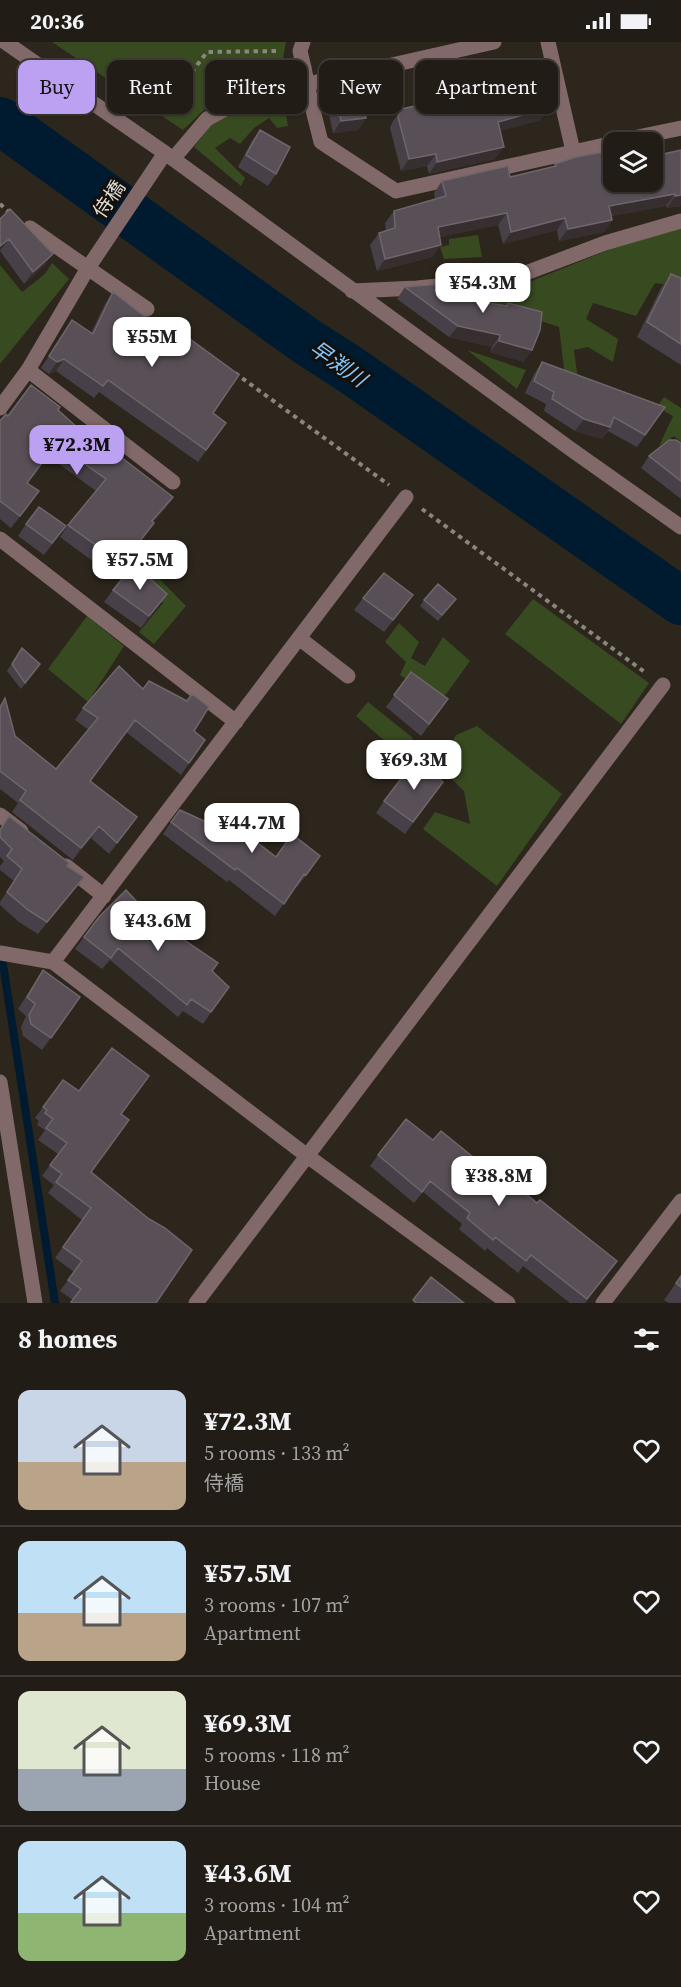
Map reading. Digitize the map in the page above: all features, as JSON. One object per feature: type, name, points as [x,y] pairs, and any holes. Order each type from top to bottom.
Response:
[{"type":"street","points":[[5,42],[169,156],[352,291],[681,527]]},
{"type":"street","name":"侍橋","points":[[0,408],[28,370],[88,268],[169,156],[207,119],[227,108],[290,88],[494,42]]},
{"type":"street","points":[[301,46],[321,142],[396,191],[603,145]]},
{"type":"street","points":[[549,47],[573,151]]},
{"type":"street","points":[[663,132],[681,128]]},
{"type":"street","points":[[352,291],[417,288],[510,279],[605,243],[681,221]]},
{"type":"street","points":[[30,228],[147,309]]},
{"type":"street","points":[[28,370],[173,482]]},
{"type":"street","points":[[53,962],[406,497]]},
{"type":"street","points":[[0,539],[236,722]]},
{"type":"street","points":[[299,638],[348,676]]},
{"type":"street","points":[[196,1303],[663,685]]},
{"type":"street","points":[[0,815],[28,837]]},
{"type":"street","points":[[57,859],[104,896]]},
{"type":"street","points":[[0,953],[53,962],[306,1155],[508,1303]]},
{"type":"street","points":[[0,1082],[35,1303]]},
{"type":"street","points":[[603,1303],[681,1201]]},
{"type":"path","points":[[193,70],[207,52],[301,46]]},
{"type":"green space","points":[[52,42],[286,42],[283,60],[205,60],[205,109],[183,130],[159,114],[193,114],[193,60],[107,60],[107,79],[95,71],[95,60],[79,60]]},
{"type":"green space","points":[[230,114],[286,114],[288,126],[277,128],[269,118],[254,128],[240,144],[230,138],[215,148],[245,178],[241,186],[194,147],[215,120]]},
{"type":"green space","points":[[681,228],[681,277],[677,286],[655,283],[636,316],[593,303],[586,319],[618,339],[613,362],[588,347],[574,350],[578,380],[565,377],[559,327],[535,319],[465,308],[462,291],[519,286],[611,249]]},
{"type":"green space","points":[[478,235],[482,257],[444,259],[440,247],[449,245],[449,239]]},
{"type":"green space","points":[[52,263],[69,279],[0,364],[0,265],[22,292],[45,274]]},
{"type":"green space","points":[[467,350],[526,370],[517,389]]},
{"type":"green space","points":[[664,397],[681,408],[681,442],[674,436],[659,446],[673,416],[657,407]]},
{"type":"green space","points":[[141,560],[186,606],[154,644],[139,632],[163,603],[131,572]]},
{"type":"green space","points":[[533,599],[649,683],[621,724],[505,634]]},
{"type":"green space","points":[[87,616],[124,646],[88,702],[48,669]]},
{"type":"green space","points":[[399,623],[419,642],[411,658],[425,666],[443,637],[470,661],[439,704],[400,675],[406,662],[385,642]]},
{"type":"green space","points":[[368,702],[413,738],[402,756],[356,716]]},
{"type":"green space","points":[[477,726],[562,794],[497,886],[423,829],[435,812],[470,824],[464,791],[438,766],[456,735]]},
{"type":"building","points":[[415,106],[415,114],[527,114],[498,122],[504,147],[437,162],[436,154],[409,159],[398,117],[400,114],[403,114],[403,109]]},
{"type":"building","points":[[339,114],[365,114],[366,118],[341,121]]},
{"type":"building","points":[[260,130],[290,147],[276,174],[246,155]]},
{"type":"building","points":[[681,150],[681,195],[675,196],[675,194],[609,206],[612,220],[568,229],[565,218],[511,232],[507,213],[438,227],[441,245],[385,259],[379,233],[395,228],[394,211],[446,196],[442,181],[508,166],[510,177],[556,166],[555,164],[603,152],[603,192],[663,192],[663,154]]},
{"type":"building","points":[[10,209],[53,254],[33,272],[9,239],[0,246],[0,219]]},
{"type":"building","points":[[671,274],[681,278],[681,344],[647,322]]},
{"type":"building","points":[[465,282],[469,300],[507,306],[508,303],[542,312],[540,330],[532,350],[499,341],[500,335],[458,326],[405,287]]},
{"type":"building","points":[[113,292],[170,336],[175,328],[239,375],[213,413],[226,423],[206,450],[108,380],[103,386],[64,359],[57,362],[49,356],[72,320],[93,334]]},
{"type":"building","points":[[542,362],[665,407],[645,435],[614,417],[610,427],[584,419],[552,399],[554,392],[534,381]]},
{"type":"building","points":[[31,385],[60,407],[58,410],[113,460],[117,454],[173,497],[152,521],[154,523],[122,564],[68,525],[106,479],[56,444],[27,483],[39,491],[20,516],[0,501],[0,421],[6,414],[8,416]]},
{"type":"building","points":[[669,440],[681,443],[681,481],[649,456]]},
{"type":"building","points":[[39,507],[66,526],[52,543],[26,524]]},
{"type":"building","points":[[134,564],[167,594],[149,616],[113,590]]},
{"type":"building","points":[[384,573],[413,595],[393,620],[363,598]]},
{"type":"building","points":[[438,584],[456,599],[442,615],[424,600]]},
{"type":"building","points":[[22,648],[40,664],[25,683],[12,664]]},
{"type":"building","points":[[119,666],[143,689],[149,681],[187,701],[192,694],[209,707],[194,731],[205,740],[189,763],[135,720],[90,781],[137,817],[117,843],[99,826],[81,848],[20,800],[26,791],[0,771],[0,708],[5,698],[15,736],[56,769],[98,718],[83,708]]},
{"type":"building","points":[[411,672],[448,699],[429,724],[394,695]]},
{"type":"building","points":[[416,759],[443,782],[413,822],[384,801]]},
{"type":"building","points":[[180,810],[204,821],[212,814],[233,830],[236,826],[276,857],[292,834],[320,856],[306,875],[304,874],[284,904],[171,822]]},
{"type":"building","points":[[9,816],[69,863],[67,866],[84,877],[47,922],[7,892],[22,869],[7,856],[12,849],[0,837],[0,830]]},
{"type":"building","points":[[126,890],[142,907],[144,906],[174,933],[218,963],[212,971],[229,987],[211,1012],[191,999],[187,1005],[118,948],[111,958],[84,937],[99,917]]},
{"type":"building","points":[[43,970],[80,997],[51,1038],[31,1024],[29,1015],[35,1004],[27,997]]},
{"type":"building","points":[[112,1048],[149,1076],[121,1114],[129,1120],[91,1172],[192,1250],[156,1303],[71,1302],[81,1289],[68,1280],[82,1261],[63,1247],[91,1208],[56,1182],[62,1174],[50,1165],[67,1143],[46,1128],[53,1119],[45,1113],[47,1110],[43,1107],[63,1080],[79,1091]]},
{"type":"building","points":[[406,1119],[433,1140],[441,1131],[499,1178],[502,1174],[537,1203],[540,1200],[617,1261],[587,1299],[531,1255],[526,1261],[495,1237],[493,1240],[467,1218],[470,1213],[430,1181],[422,1192],[378,1155]]},
{"type":"building","points":[[681,1276],[681,1287],[676,1283]]},
{"type":"building","points":[[431,1277],[464,1303],[416,1303],[413,1300]]},
{"type":"waterway","name":"早渕川","points":[[0,121],[306,341],[351,370],[681,601]]},
{"type":"waterway","points":[[1,951],[55,1303]]}]
